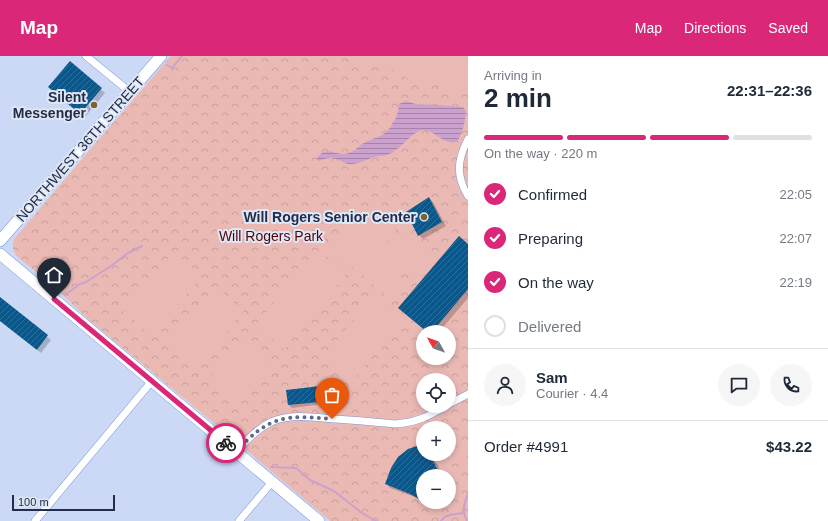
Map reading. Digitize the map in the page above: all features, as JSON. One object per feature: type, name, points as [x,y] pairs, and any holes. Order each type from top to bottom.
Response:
[{"type":"main road","name":"NORTHWEST 36TH STREET","points":[[0,241],[161,56]]},
{"type":"main road","points":[[0,254],[319,521]]},
{"type":"street","points":[[86,56],[130,92]]},
{"type":"street","points":[[468,139],[462,154],[459,169],[460,180],[468,196]]},
{"type":"street","points":[[35,521],[152,381]]},
{"type":"street","points":[[456,400],[468,394]]},
{"type":"street","points":[[236,452],[260,429],[272,422],[287,418],[305,417],[395,424],[421,419],[433,413]]},
{"type":"street","points":[[239,521],[272,482]]},
{"type":"green space","name":"Will Rogers Park","points":[[171,56],[468,56],[468,521],[330,521],[89,320],[52,285],[19,258],[13,249],[14,239]]},
{"type":"green space","points":[[357,56],[463,56],[468,60],[468,92],[457,94],[437,83],[420,85],[411,83],[405,76],[388,67],[363,67]]},
{"type":"green space","points":[[366,206],[396,231],[360,274],[330,249]]},
{"type":"green space","points":[[399,233],[435,262],[417,283],[403,271],[396,279],[404,286],[392,300],[363,276],[375,262],[392,276],[375,261]]},
{"type":"green space","points":[[318,251],[346,274],[298,332],[269,308]]},
{"type":"green space","points":[[173,252],[202,276],[190,290],[161,266]]},
{"type":"green space","points":[[159,268],[188,292],[152,336],[123,311]]},
{"type":"green space","points":[[216,287],[244,311],[232,325],[203,301]]},
{"type":"green space","points":[[373,297],[402,321],[354,379],[325,355]]},
{"type":"green space","points":[[201,303],[230,328],[194,371],[165,346]]},
{"type":"green space","points":[[267,311],[296,334],[284,349],[255,325]]},
{"type":"green space","points":[[243,339],[272,363],[236,406],[207,382]]},
{"type":"green space","points":[[461,442],[468,446],[468,454],[461,466],[453,461],[456,461],[456,450]]},
{"type":"shaded area","points":[[406,101],[415,104],[463,107],[466,111],[465,119],[457,142],[446,141],[431,132],[423,130],[419,131],[392,153],[374,157],[358,163],[349,164],[331,158],[319,161],[317,158],[327,151],[341,154],[349,153],[366,142],[383,135],[393,124],[399,104]]},
{"type":"building","points":[[70,61],[102,88],[80,114],[48,87]]},
{"type":"building","name":"Will Rogers Senior Center","points":[[429,197],[442,222],[418,236],[406,212]]},
{"type":"building","points":[[459,236],[468,244],[468,289],[438,325],[419,325],[398,308]]},
{"type":"building","points":[[0,297],[48,335],[37,350],[0,321]]},
{"type":"building","points":[[320,386],[322,400],[320,402],[288,405],[286,390]]},
{"type":"building","points":[[416,446],[416,461],[433,461],[437,469],[416,469],[416,497],[385,484],[391,468],[398,457],[408,449]]},
{"type":"waterway","points":[[167,65],[172,68],[182,56]]},
{"type":"waterway","points":[[65,295],[80,284],[86,282],[111,266],[128,253],[142,246]]},
{"type":"waterway","points":[[271,467],[296,468],[310,480],[334,491],[362,513],[376,521]]},
{"type":"waterway","points":[[467,521],[464,514],[464,508],[468,495]]},
{"type":"waterway","points":[[441,521],[445,517],[463,513]]},
{"type":"way so far","points":[[226,443],[236,452],[260,429],[280,419],[305,417],[332,419]]},
{"type":"place","name":"Silent Messenger","points":[[94,105]]},
{"type":"place","name":"Will Rogers Senior Center","points":[[424,217]]},
{"type":"route","points":[[54,299],[226,443]]}]
